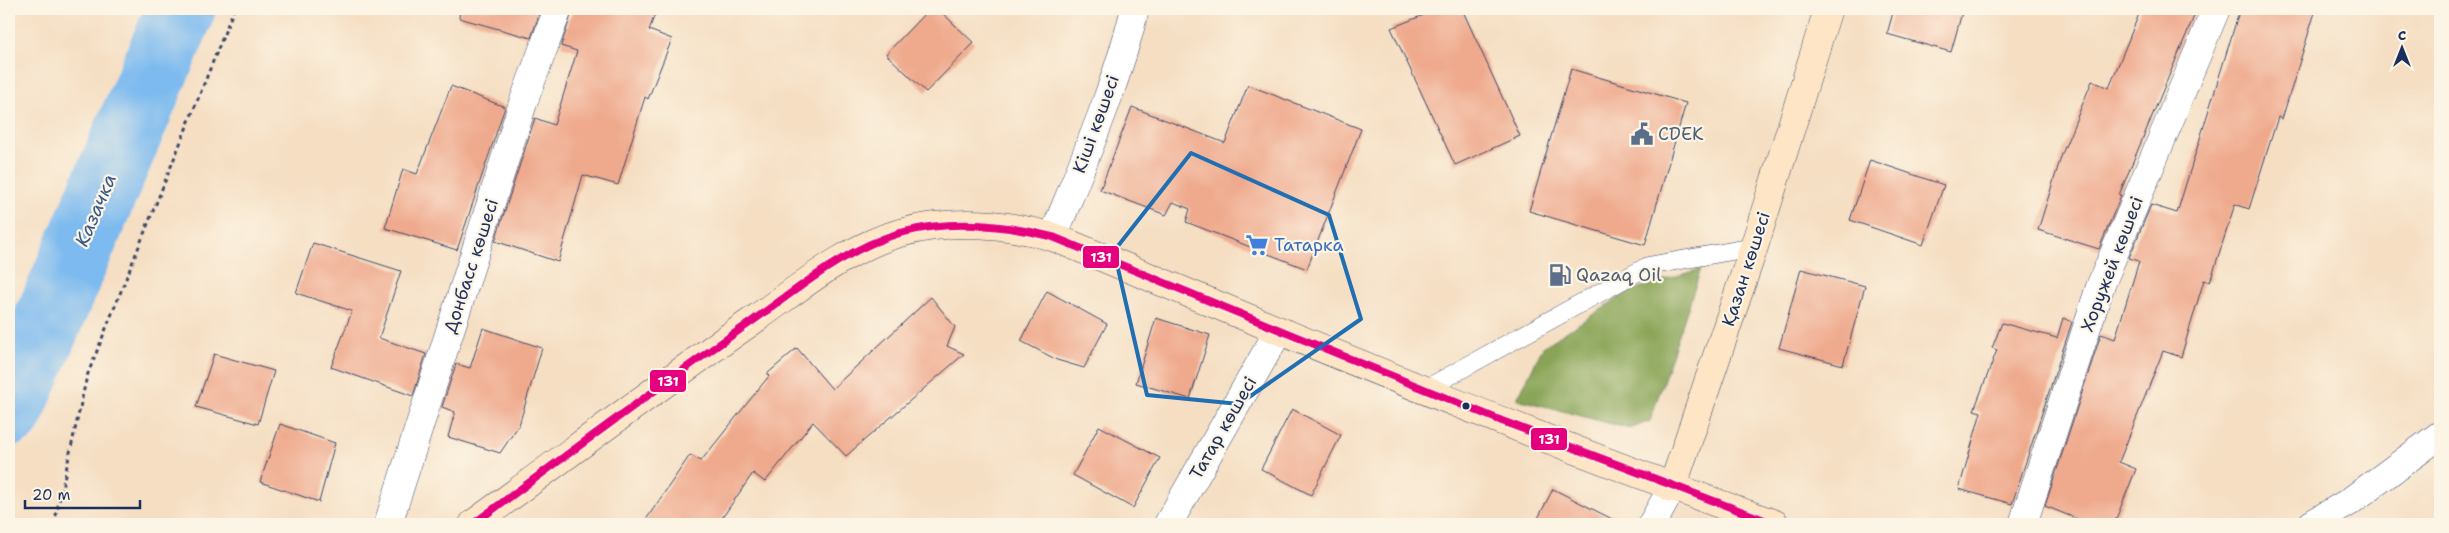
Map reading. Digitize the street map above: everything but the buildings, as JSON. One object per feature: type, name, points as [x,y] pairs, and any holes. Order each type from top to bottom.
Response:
[{"type":"main road","name":"Қазан көшесі","points":[[1672,488],[1754,247],[1828,9]]},
{"type":"main road","points":[[473,524],[697,359],[858,250],[899,234],[940,225],[993,224],[1020,227],[1053,237],[1422,391],[1672,488],[1775,524]]},
{"type":"street","name":"Донбасс көшесі","points":[[388,524],[523,102],[558,9]]},
{"type":"street","name":"Кіші көшесі","points":[[1053,237],[1091,142],[1130,30],[1135,9]]},
{"type":"street","name":"Хоружей көшесі","points":[[2023,524],[2100,287],[2216,9]]},
{"type":"street","name":"Татар көшесі","points":[[1168,524],[1278,332]]},
{"type":"street","points":[[2312,524],[2349,502],[2440,436]]},
{"type":"street","name":"Қазан көшесі","points":[[1652,524],[1672,488]]},
{"type":"lane","points":[[1422,391],[1648,266],[1754,247]]},
{"type":"path","points":[[54,524],[87,376],[234,9]]},
{"type":"highlighted area","points":[[1191,153],[1329,215],[1361,319],[1239,404],[1147,395],[1114,251]]},
{"type":"green space","points":[[1701,269],[1650,421],[1630,429],[1517,399],[1543,347],[1629,291]]},
{"type":"waterway","name":"Казачка","points":[[9,412],[181,9]]},
{"type":"transit line","name":"131","points":[[473,524],[681,371],[841,259],[879,240],[900,233],[938,226],[958,225],[996,226],[1053,237],[1502,421],[1775,524]]},
{"type":"place","name":"CDEK","points":[[1642,134]]},
{"type":"place","name":"Татарка","points":[[1257,245]]},
{"type":"place","name":"Qazaq Oil","points":[[1560,275]]}]
